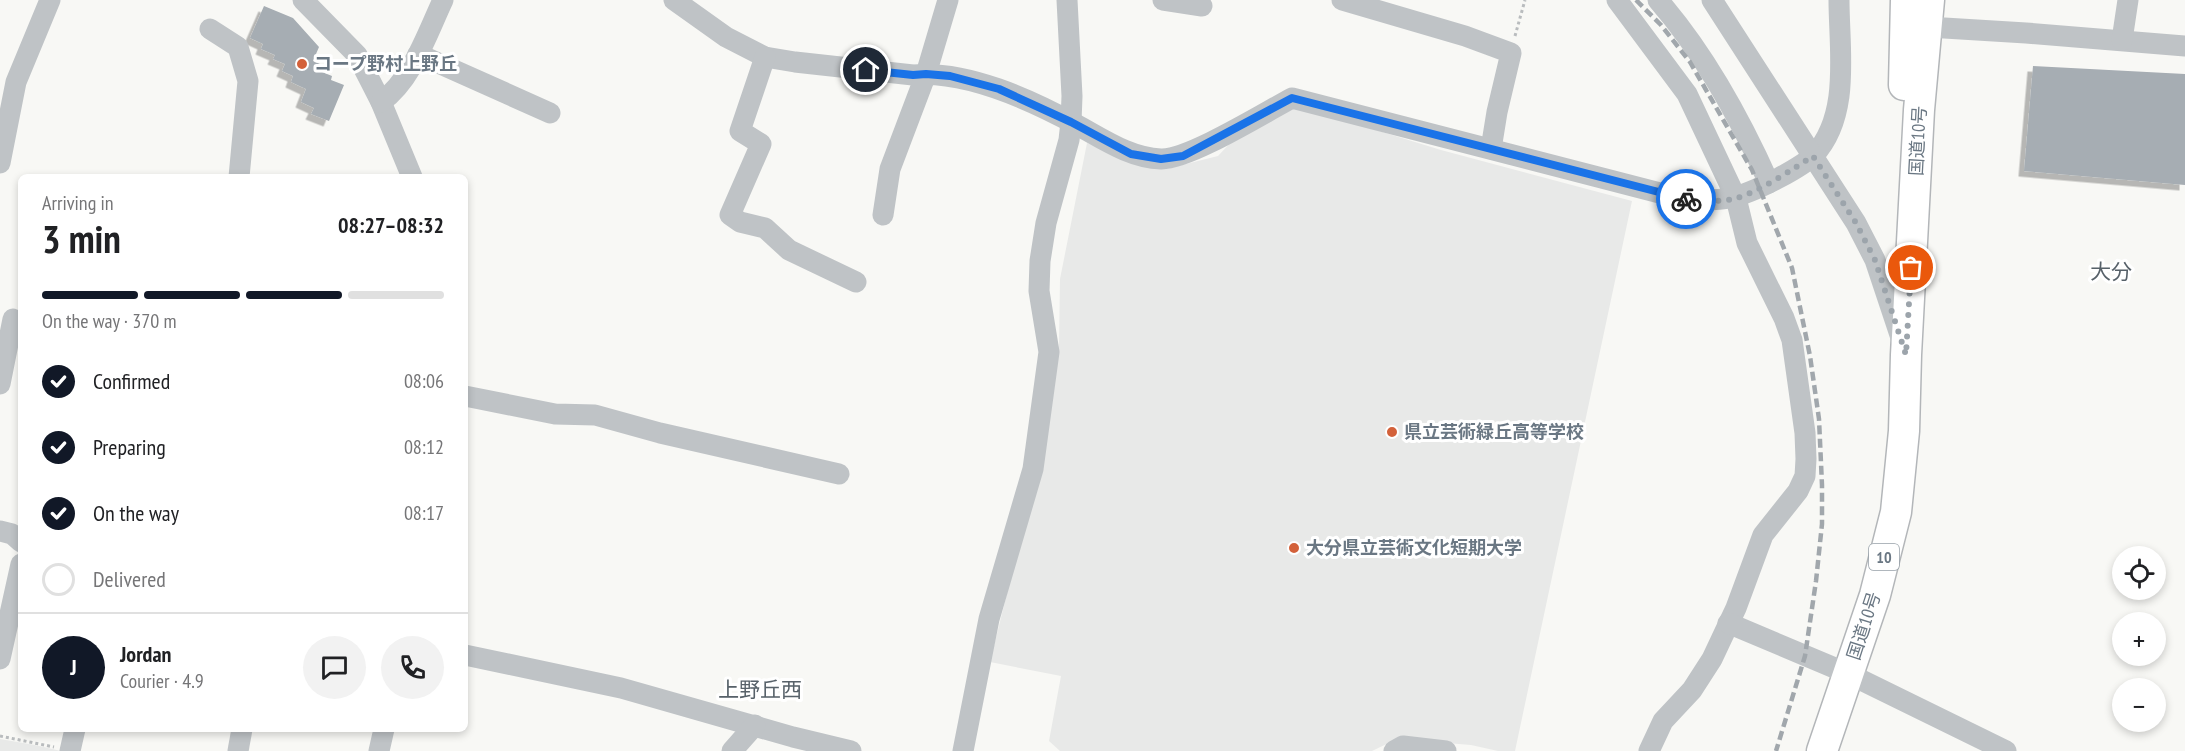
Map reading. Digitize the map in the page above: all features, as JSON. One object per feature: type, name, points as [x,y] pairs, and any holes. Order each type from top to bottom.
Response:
[{"type":"highway","name":"国道10号","points":[[1906,0],[1902,179],[1906,355]]},
{"type":"highway","name":"国道10号","points":[[1822,751],[1875,595],[1896,512],[1904,431],[1919,110],[1928,13]]},
{"type":"street","points":[[0,163],[16,82],[50,0]]},
{"type":"street","points":[[303,0],[357,55],[381,102],[411,174]]},
{"type":"street","points":[[381,102],[393,93],[418,54],[443,0]]},
{"type":"street","points":[[674,0],[726,37],[765,57],[913,75],[950,76],[999,89],[1071,122],[1131,154],[1161,159],[1183,156],[1292,98],[1683,199],[1705,201],[1736,198],[1769,183],[1813,156],[1829,131],[1840,94],[1839,0]]},
{"type":"street","points":[[963,751],[990,619],[1033,469],[1049,352],[1039,291],[1040,261],[1046,223],[1069,140],[1071,122],[1072,96],[1067,0]]},
{"type":"street","points":[[1163,0],[1202,6]]},
{"type":"street","points":[[1342,0],[1465,36],[1510,52],[1491,149]]},
{"type":"street","points":[[1617,0],[1687,94],[1736,198],[1747,243],[1784,318],[1792,340],[1805,433],[1805,476],[1798,491],[1763,535],[1728,623],[1704,674],[1663,721],[1649,751]]},
{"type":"street","points":[[1658,0],[1690,42],[1737,114],[1769,183]]},
{"type":"street","points":[[1712,0],[1856,223],[1875,260],[1906,355]]},
{"type":"street","points":[[2122,40],[2128,0]]},
{"type":"street","points":[[883,215],[890,169],[926,74],[942,2]]},
{"type":"street","points":[[1928,13],[2122,40],[2185,46]]},
{"type":"street","points":[[210,29],[238,47],[248,81],[239,174]]},
{"type":"street","points":[[418,54],[550,113]]},
{"type":"street","points":[[765,57],[740,131],[761,144],[730,215],[740,222],[765,228],[789,250],[812,263],[856,282]]},
{"type":"street","points":[[0,384],[11,318]]},
{"type":"street","points":[[468,397],[555,414],[595,415],[660,433],[838,474]]},
{"type":"street","points":[[0,531],[12,534],[18,539]]},
{"type":"street","points":[[0,659],[18,578]]},
{"type":"street","points":[[1728,623],[1849,674],[2006,751]]},
{"type":"street","points":[[468,656],[621,688],[851,751]]},
{"type":"street","points":[[732,751],[755,725]]},
{"type":"street","points":[[70,751],[74,732]]},
{"type":"street","points":[[238,751],[241,732]]},
{"type":"street","points":[[379,751],[383,732]]},
{"type":"street","points":[[1394,751],[1403,746],[1446,751]]},
{"type":"path","points":[[1510,52],[1525,0]]},
{"type":"path","points":[[0,736],[70,751]]},
{"type":"shaded area","points":[[1298,106],[1441,150],[1632,201],[1515,751],[1397,739],[1372,751],[1060,751],[1049,741],[1061,676],[990,662],[1045,440],[1059,347],[1060,279],[1087,143],[1166,169],[1218,156],[1233,140]]},
{"type":"shaded area","points":[[0,739],[35,745],[61,751],[0,751]]},
{"type":"building","name":"コープ野村上野丘","points":[[264,6],[293,18],[319,47],[313,61],[320,64],[317,70],[332,76],[331,80],[344,85],[329,121],[311,114],[314,108],[301,102],[306,89],[291,82],[293,76],[282,71],[285,64],[273,59],[275,55],[261,49],[263,44],[250,38]]},
{"type":"building","points":[[2033,66],[2185,74],[2185,185],[2024,171]]},
{"type":"railway","points":[[1636,0],[1661,25],[1690,62],[1752,170],[1792,268],[1810,356],[1819,419],[1822,524],[1805,656],[1776,751]]},
{"type":"way so far","points":[[1686,199],[1705,201],[1736,198],[1791,171],[1813,156],[1856,223],[1875,260],[1906,355],[1911,268]]},
{"type":"place","name":"コープ野村上野丘","points":[[302,64]]},
{"type":"place","name":"県立芸術緑丘高等学校","points":[[1392,432]]},
{"type":"place","name":"大分県立芸術文化短期大学","points":[[1294,548]]},
{"type":"district","name":"大分","points":[[2111,272]]},
{"type":"district","name":"上野丘西","points":[[760,690]]},
{"type":"route","points":[[866,70],[950,76],[999,89],[1071,122],[1131,154],[1161,159],[1183,156],[1292,98],[1686,199]]}]
